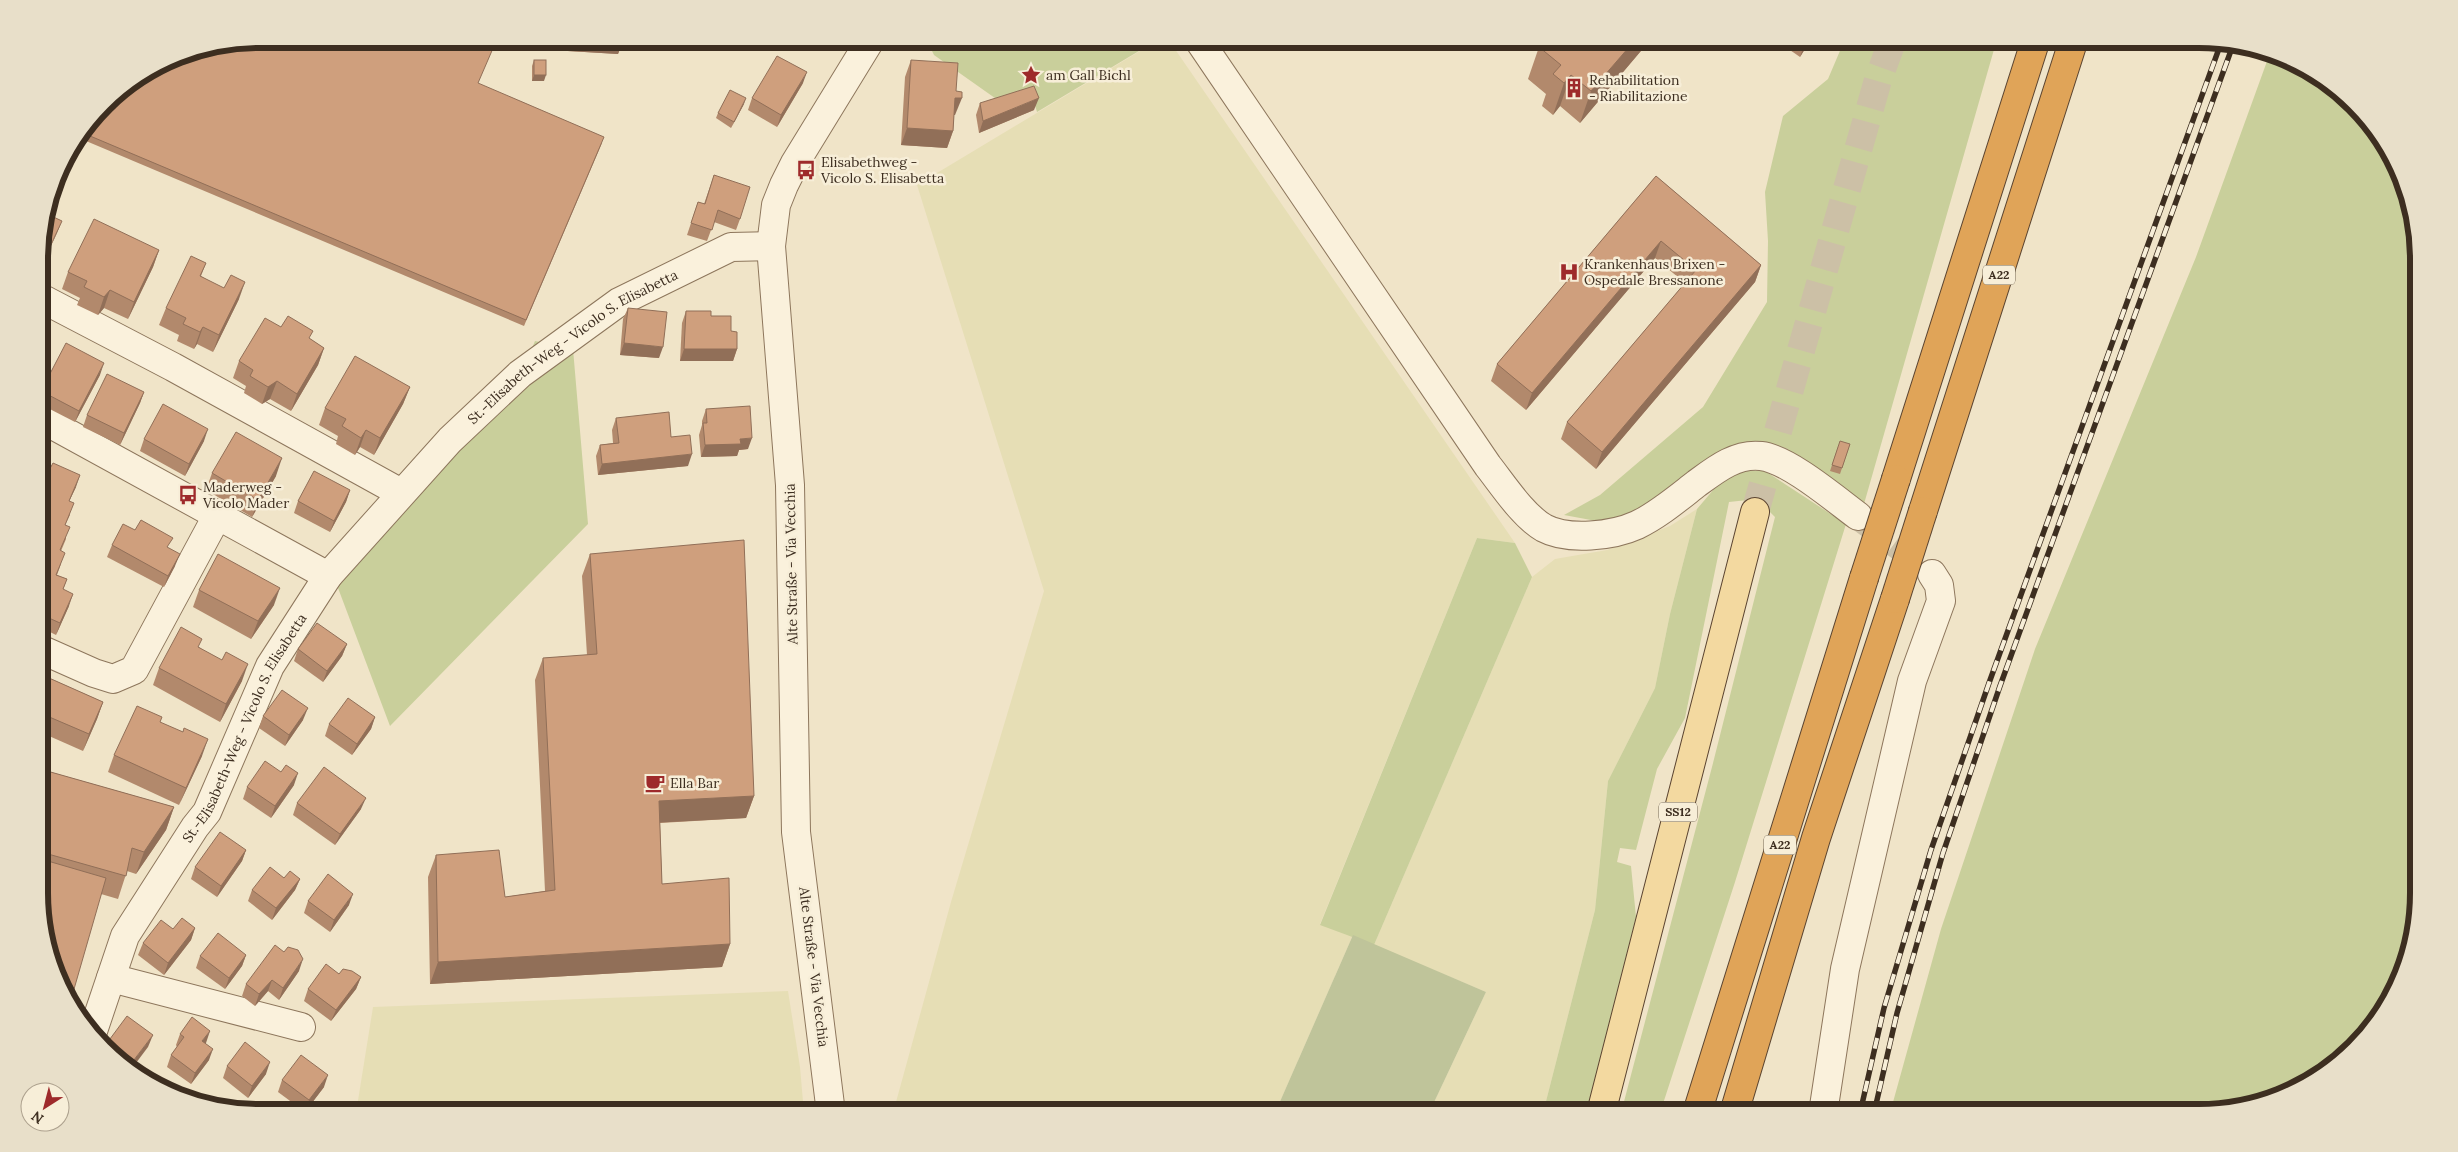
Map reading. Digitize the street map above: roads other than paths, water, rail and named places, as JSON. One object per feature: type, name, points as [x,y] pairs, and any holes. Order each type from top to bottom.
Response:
[{"type":"highway","name":"A22","points":[[1700,1104],[1864,578],[2033,48]]},
{"type":"highway","name":"A22","points":[[1737,1104],[1816,838],[1895,599],[2071,48]]},
{"type":"main road","name":"SS12","points":[[1603,1104],[1755,512]]},
{"type":"street","name":"Alte Straße - Via Vecchia","points":[[830,1104],[796,832],[790,485],[771,246],[776,205],[794,163],[866,48]]},
{"type":"street","points":[[1204,48],[1488,466],[1522,508],[1544,528],[1564,534],[1597,536],[1636,526],[1718,468],[1740,457],[1762,456],[1788,466],[1858,516]]},
{"type":"street","name":"St.-Elisabeth-Weg - Vicolo S. Elisabetta","points":[[95,1026],[125,936],[195,827],[207,812],[270,666],[328,576],[450,440],[520,374],[619,302],[731,247],[771,246]]},
{"type":"street","points":[[48,302],[173,367],[402,493]]},
{"type":"street","points":[[48,422],[328,576]]},
{"type":"street","points":[[48,653],[94,673],[113,679],[134,670],[217,516]]},
{"type":"street","points":[[1823,1104],[1845,969],[1912,681],[1941,601],[1939,584],[1932,574]]},
{"type":"street","points":[[111,978],[301,1027]]},
{"type":"tunnel","points":[[1755,512],[1878,80],[1890,48]]},
{"type":"tunnel","points":[[1861,518],[1922,563],[1932,574]]},
{"type":"railway","points":[[1862,1104],[1884,1008],[1931,850],[1989,683],[2219,48]]},
{"type":"railway","points":[[1876,1104],[1897,1013],[1943,853],[2000,686],[2231,50]]},
{"type":"place","name":"am Gall Bichl","points":[[1031,75]]},
{"type":"place","name":"Rehabilitation - Riabilitazione","points":[[1574,88]]},
{"type":"place","name":"Elisabethweg - Vicolo S. Elisabetta","points":[[806,170]]},
{"type":"place","name":"Krankenhaus Brixen - Ospedale Bressanone","points":[[1569,272]]},
{"type":"place","name":"Maderweg - Vicolo Mader","points":[[188,495]]},
{"type":"place","name":"Ella Bar","points":[[655,783]]}]
